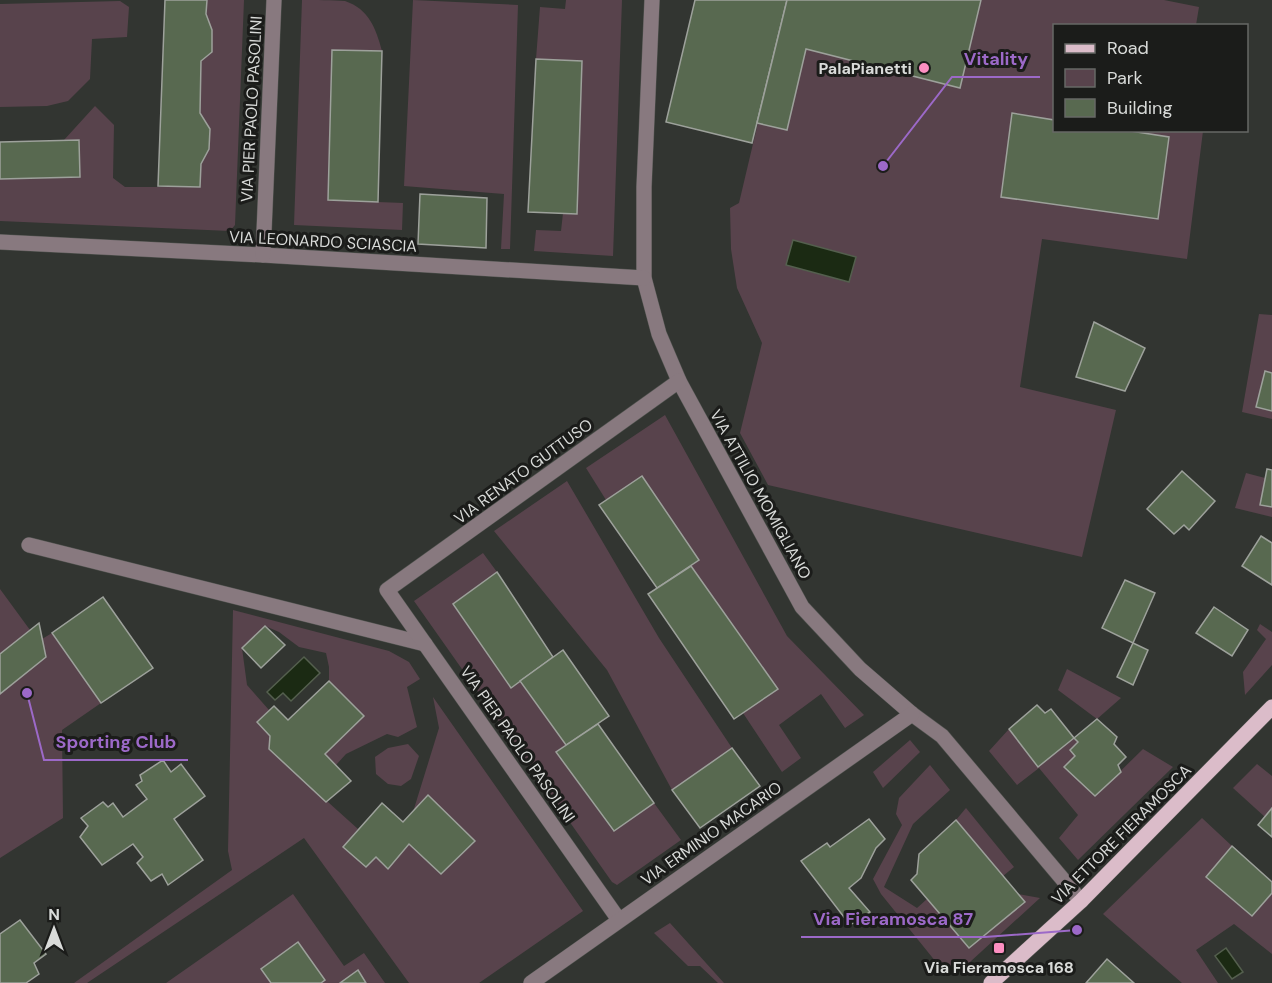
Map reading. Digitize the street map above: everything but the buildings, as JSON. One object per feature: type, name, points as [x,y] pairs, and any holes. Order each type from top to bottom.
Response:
[{"type":"main road","name":"VIA ETTORE FIERAMOSCA","points":[[991,983],[1081,901],[1272,706]]},
{"type":"street","name":"VIA PIER PAOLO PASOLINI","points":[[263,255],[274,0]]},
{"type":"street","name":"VIA ATTILIO MOMIGLIANO","points":[[652,0],[644,187],[644,278],[659,334],[679,381],[802,606],[860,669],[912,714],[942,736],[1081,901]]},
{"type":"street","name":"VIA LEONARDO SCIASCIA","points":[[0,242],[644,278]]},
{"type":"street","name":"VIA RENATO GUTTUSO","points":[[387,590],[679,381]]},
{"type":"street","points":[[29,545],[425,644]]},
{"type":"street","name":"VIA PIER PAOLO PASOLINI","points":[[387,590],[619,920]]},
{"type":"street","name":"VIA ERMINIO MACARIO","points":[[531,983],[912,714]]},
{"type":"green space","points":[[207,0],[244,0],[235,225],[230,231],[0,221],[0,179],[80,177],[79,140],[64,140],[95,106],[114,125],[113,178],[125,187],[200,187],[201,164],[209,149],[210,129],[200,113],[201,61],[212,52],[212,30],[206,14]]},
{"type":"green space","points":[[302,0],[345,1],[360,9],[370,21],[382,51],[333,50],[328,200],[403,203],[402,230],[294,225]]},
{"type":"green space","points":[[413,0],[518,5],[510,249],[501,249],[504,194],[404,186]]},
{"type":"green space","points":[[566,0],[622,0],[613,256],[534,251],[536,230],[561,231],[563,213],[577,213],[582,62],[536,59],[540,7],[565,9]]},
{"type":"green space","points":[[787,0],[1164,0],[1199,7],[1196,24],[1053,24],[1053,132],[1203,132],[1187,259],[1042,239],[1020,387],[1116,410],[1082,557],[768,485],[740,433],[762,343],[737,288],[731,249],[730,208],[739,203]]},
{"type":"green space","points":[[120,1],[129,7],[127,37],[92,39],[90,79],[68,101],[47,106],[0,107],[0,4]]},
{"type":"green space","points":[[1259,314],[1272,315],[1272,373],[1265,371],[1256,407],[1272,411],[1272,419],[1242,412]]},
{"type":"green space","points":[[665,415],[787,636],[864,715],[845,728],[821,694],[779,725],[801,758],[782,772],[743,713],[778,689],[691,566],[699,560],[641,477],[606,500],[586,468]]},
{"type":"green space","points":[[1246,473],[1265,478],[1260,504],[1272,507],[1272,517],[1235,508]]},
{"type":"green space","points":[[567,481],[659,638],[732,748],[672,790],[607,670],[494,531]]},
{"type":"green space","points":[[483,553],[497,572],[453,604],[511,687],[520,681],[566,745],[556,752],[613,831],[654,803],[681,840],[617,885],[612,882],[414,601]]},
{"type":"green space","points":[[0,589],[30,630],[39,623],[42,639],[52,633],[101,703],[62,730],[63,818],[0,858]]},
{"type":"green space","points":[[233,610],[389,651],[409,662],[420,679],[407,687],[417,727],[398,737],[387,734],[346,754],[336,765],[325,754],[364,716],[329,681],[326,653],[299,647],[279,632],[265,626],[242,648],[247,685],[269,710],[257,722],[270,736],[269,749],[358,829],[343,847],[365,867],[376,857],[388,868],[409,844],[441,874],[475,842],[428,796],[413,812],[439,728],[433,697],[583,911],[479,983],[409,983],[304,838],[87,983],[74,983],[232,870],[228,851]]},
{"type":"green space","points":[[1260,624],[1272,632],[1272,665],[1245,695],[1243,672],[1266,639],[1257,630]]},
{"type":"green space","points":[[1067,669],[1121,698],[1097,719],[1058,690]]},
{"type":"green space","points":[[1009,729],[1038,767],[1074,738],[1078,742],[1070,750],[1075,756],[1064,767],[1095,796],[1143,749],[1173,767],[1078,860],[1059,838],[1078,815],[1039,768],[1017,785],[989,751]]},
{"type":"green space","points":[[910,740],[920,752],[883,788],[873,772]]},
{"type":"green space","points":[[408,744],[419,756],[411,779],[401,786],[388,784],[376,774],[375,757],[388,748]]},
{"type":"green space","points":[[1257,764],[1272,776],[1272,808],[1265,817],[1233,788]]},
{"type":"green space","points":[[930,765],[950,790],[913,824],[884,887],[917,908],[927,899],[969,948],[1025,902],[1018,894],[1040,898],[958,973],[950,965],[940,967],[881,894],[873,879],[902,825],[896,814],[899,798]]},
{"type":"green space","points":[[966,808],[1014,867],[1003,876],[956,820]]},
{"type":"green space","points":[[1202,818],[1232,846],[1206,877],[1251,916],[1272,893],[1272,954],[1234,924],[1196,950],[1218,983],[1182,983],[1103,914]]},
{"type":"green space","points":[[293,894],[344,966],[364,953],[385,983],[366,983],[358,971],[340,983],[321,983],[325,980],[298,942],[261,969],[271,983],[166,983]]},
{"type":"green space","points":[[670,923],[724,983],[718,983],[700,966],[688,966],[654,933]]},
{"type":"shaded area","points":[[793,240],[856,257],[849,282],[786,265]]},
{"type":"shaded area","points":[[304,657],[320,673],[291,701],[283,693],[275,700],[267,692]]},
{"type":"shaded area","points":[[1226,948],[1243,972],[1232,979],[1215,956]]},
{"type":"place","name":"PalaPianetti","points":[[924,68]]},
{"type":"place","name":"Vitality","points":[[883,166]]},
{"type":"place","name":"Sporting Club","points":[[27,693]]},
{"type":"place","name":"Via Fieramosca 87","points":[[1077,930]]},
{"type":"place","name":"Via Fieramosca 168","points":[[999,948]]}]
